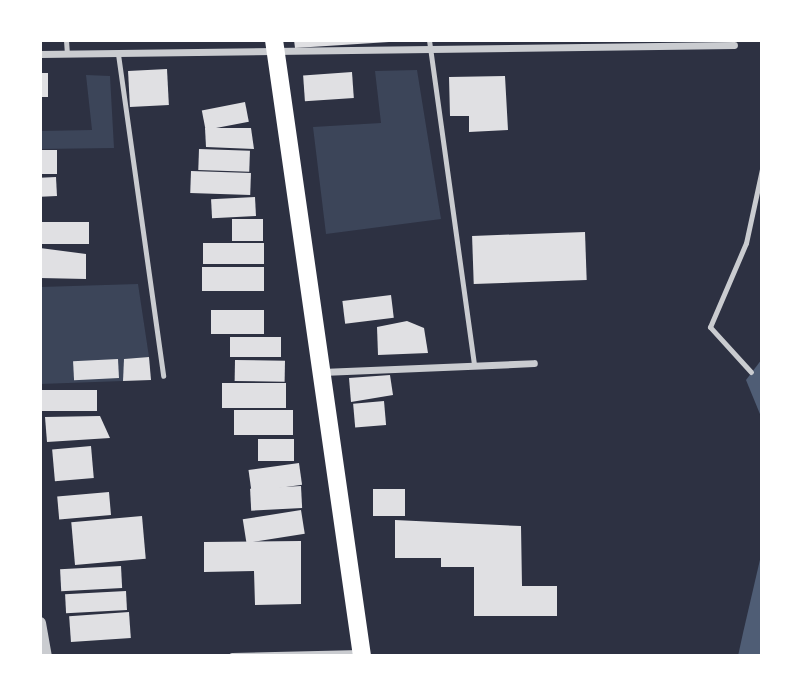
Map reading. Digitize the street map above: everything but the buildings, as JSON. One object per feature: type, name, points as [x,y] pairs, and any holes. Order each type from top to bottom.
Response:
[{"type":"main road","points":[[275,47],[318,372],[361,654]]},
{"type":"street","points":[[40,54],[118,54],[275,47],[430,52],[734,45]]},
{"type":"street","points":[[318,372],[534,363]]},
{"type":"street","points":[[40,623],[46,656]]},
{"type":"street","points":[[232,656],[361,654]]},
{"type":"lane","points":[[65,40],[67,54]]},
{"type":"lane","points":[[429,40],[474,364]]},
{"type":"lane","points":[[118,54],[163,376]]},
{"type":"lane","points":[[751,372],[710,327],[746,243],[762,169]]},
{"type":"shaded area","points":[[417,70],[441,219],[326,234],[313,127],[381,123],[375,71]]},
{"type":"shaded area","points":[[86,75],[110,76],[114,148],[40,149],[40,131],[92,130]]},
{"type":"shaded area","points":[[138,284],[149,357],[125,359],[123,381],[40,384],[40,287]]},
{"type":"shaded area","points":[[762,359],[762,419],[746,380]]},
{"type":"shaded area","points":[[762,551],[762,656],[738,656],[743,633]]}]
